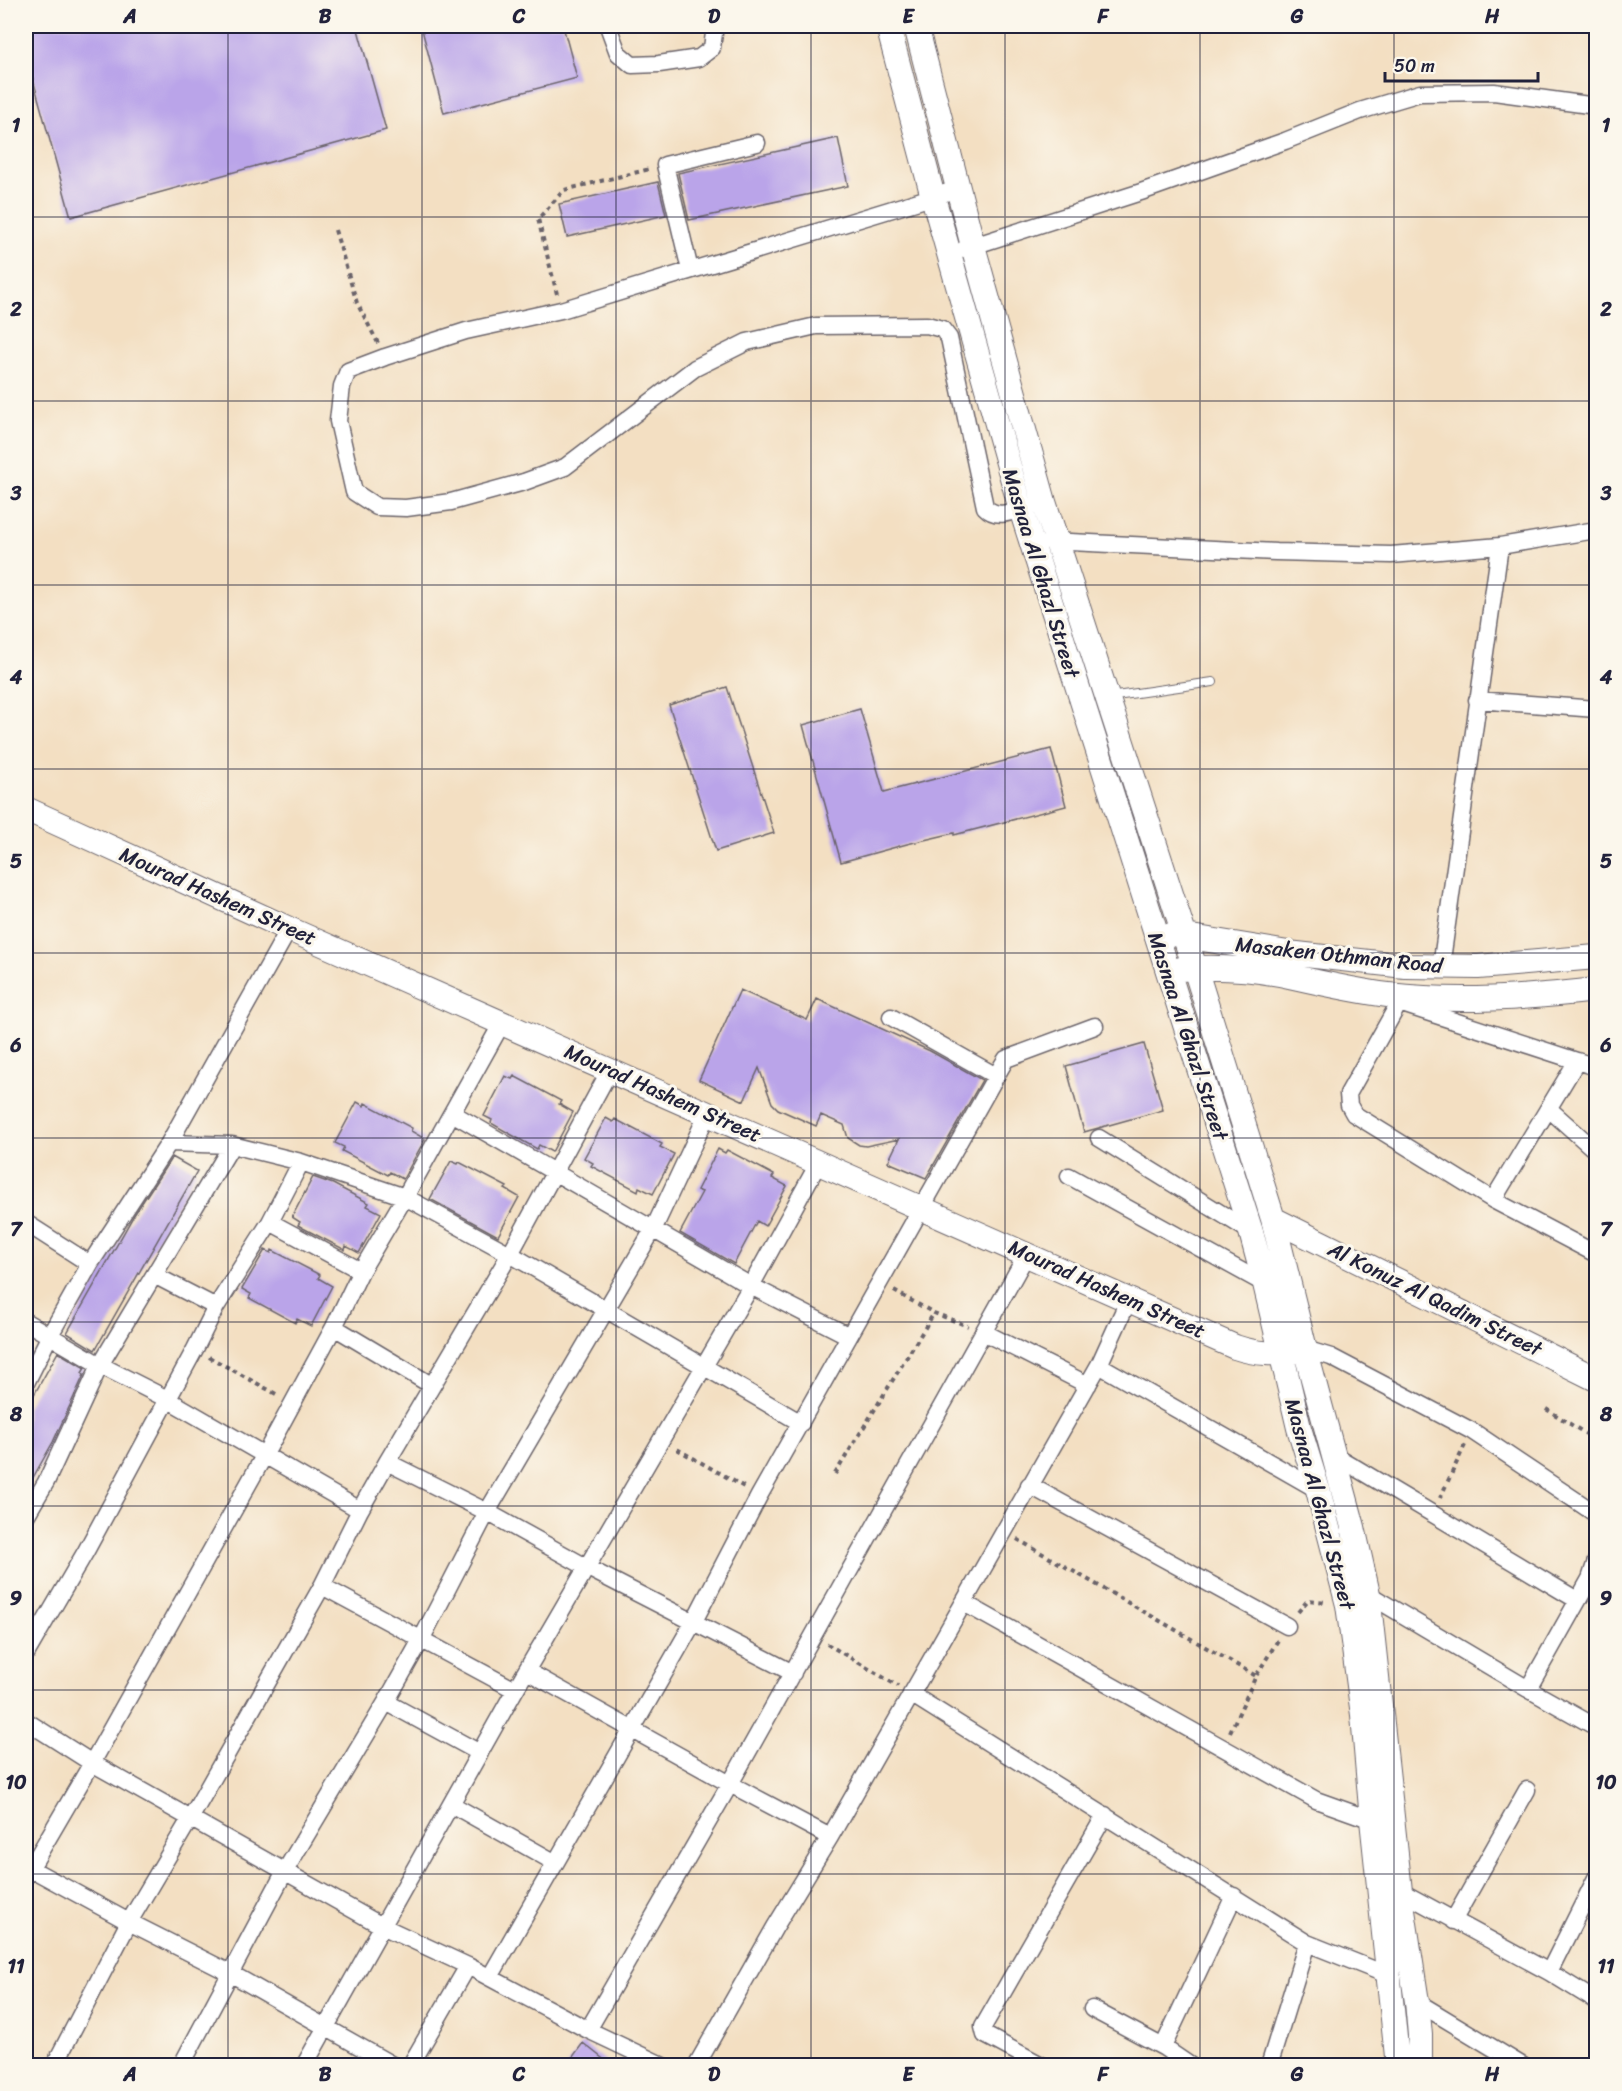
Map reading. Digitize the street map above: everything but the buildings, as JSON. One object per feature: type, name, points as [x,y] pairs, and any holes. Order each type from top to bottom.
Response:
[{"type":"street","points":[[608,26],[618,53],[632,65],[659,64],[699,58],[712,48],[715,26]]},
{"type":"street","name":"Masnaa Al Ghazl Street","points":[[888,26],[933,197],[1030,540],[1251,1232],[1299,1428],[1318,1490],[1358,1599],[1417,2002],[1420,2066]]},
{"type":"street","name":"Masnaa Al Ghazl Street","points":[[916,26],[973,246],[1044,502],[1185,936],[1273,1219],[1353,1527],[1363,1715],[1398,2066]]},
{"type":"street","points":[[949,254],[1142,192],[1285,141],[1360,111],[1420,93],[1494,92],[1596,106]]},
{"type":"street","points":[[690,270],[665,165],[757,143]]},
{"type":"street","points":[[958,189],[561,310],[466,331],[348,371],[342,386],[338,421],[354,492],[377,507],[406,508],[451,502],[524,482],[565,467],[695,368],[747,342],[816,326],[927,325],[942,329],[949,338],[985,507],[991,513],[998,515],[1044,502]]},
{"type":"street","points":[[1030,540],[1391,555],[1500,546],[1596,530]]},
{"type":"street","points":[[1440,967],[1500,546]]},
{"type":"street","points":[[1080,700],[1107,697]]},
{"type":"street","points":[[1477,700],[1596,709]]},
{"type":"street","name":"Mourad Hashem Street","points":[[26,809],[502,1023],[1251,1352],[1267,1355],[1305,1349]]},
{"type":"street","points":[[26,1383],[90,1264],[169,1143],[289,928]]},
{"type":"street","name":"Masaken Othman Road","points":[[1154,931],[1185,936],[1294,977],[1401,999],[1491,1000],[1596,990]]},
{"type":"street","name":"Masaken Othman Road","points":[[1166,969],[1195,968],[1240,958],[1478,967],[1596,957]]},
{"type":"street","points":[[1596,1067],[1401,999],[1348,1094],[1349,1105],[1354,1114],[1493,1200],[1596,1254]]},
{"type":"street","points":[[891,1017],[996,1076]]},
{"type":"street","points":[[394,2066],[230,1973],[27,1870],[92,1763],[264,1456],[334,1327],[361,1271],[502,1023]]},
{"type":"street","points":[[490,1977],[693,1623],[759,1496],[1006,1059],[1095,1026]]},
{"type":"street","points":[[1493,1200],[1577,1061]]},
{"type":"street","points":[[54,2066],[129,1922],[322,1586],[387,1462],[510,1254],[610,1070]]},
{"type":"street","points":[[1550,1109],[1596,1151]]},
{"type":"street","points":[[452,1113],[751,1286],[849,1336]]},
{"type":"street","points":[[181,2066],[285,1871],[421,1640],[487,1512],[654,1228],[708,1113]]},
{"type":"street","points":[[1099,1138],[1251,1232]]},
{"type":"street","points":[[169,1143],[232,1145],[301,1162],[405,1197],[510,1254],[801,1423]]},
{"type":"street","points":[[26,1516],[46,1482],[100,1365],[232,1145]]},
{"type":"street","points":[[26,1654],[86,1551],[216,1307],[270,1222],[301,1162]]},
{"type":"street","points":[[304,2066],[515,1690],[751,1286],[819,1162]]},
{"type":"street","points":[[1069,1176],[1265,1284]]},
{"type":"street","name":"Al Konuz Al Qadim Street","points":[[1273,1219],[1596,1379]]},
{"type":"street","points":[[270,1222],[361,1271]]},
{"type":"street","points":[[26,1223],[90,1264]]},
{"type":"street","points":[[588,2030],[814,1636],[1027,1254]]},
{"type":"street","points":[[154,1275],[216,1307]]},
{"type":"street","points":[[696,2066],[775,1927],[830,1837],[1088,1385],[1129,1299]]},
{"type":"street","points":[[26,1322],[100,1365],[167,1399],[360,1510]]},
{"type":"street","points":[[334,1327],[431,1386]]},
{"type":"street","points":[[983,1332],[1088,1385]]},
{"type":"street","points":[[1305,1349],[1331,1357],[1472,1431],[1596,1514]]},
{"type":"street","points":[[1099,1365],[1318,1490]]},
{"type":"street","points":[[1334,1455],[1577,1600]]},
{"type":"street","points":[[387,1462],[793,1673]]},
{"type":"street","points":[[1029,1485],[1287,1626]]},
{"type":"street","points":[[1528,1689],[1577,1600],[1593,1581],[1596,1561]]},
{"type":"street","points":[[322,1586],[515,1690]]},
{"type":"street","points":[[1358,1599],[1596,1727]]},
{"type":"street","points":[[964,1603],[1316,1800],[1372,1820]]},
{"type":"street","points":[[527,1671],[830,1837]]},
{"type":"street","points":[[911,1694],[1307,1943],[1390,1976]]},
{"type":"street","points":[[386,1702],[480,1753]]},
{"type":"street","points":[[26,1721],[92,1763],[382,1926],[468,1966],[588,2030],[664,2066]]},
{"type":"street","points":[[1453,1921],[1527,1790]]},
{"type":"street","points":[[451,1804],[554,1862]]},
{"type":"street","points":[[1043,2066],[985,2035],[983,2027],[1105,1815]]},
{"type":"street","points":[[1550,1972],[1596,1878]]},
{"type":"street","points":[[1400,1892],[1550,1972],[1596,2001]]},
{"type":"street","points":[[1163,2047],[1234,1896]]},
{"type":"street","points":[[1269,2066],[1307,1943]]},
{"type":"street","points":[[410,2066],[468,1966]]},
{"type":"street","points":[[1417,2002],[1523,2066]]},
{"type":"street","points":[[1092,2008],[1163,2047],[1191,2066]]},
{"type":"lane","points":[[1107,697],[1213,682]]},
{"type":"path","points":[[561,310],[538,219],[564,190],[665,165]]},
{"type":"path","points":[[335,230],[357,303],[385,357]]},
{"type":"path","points":[[880,1284],[934,1313],[983,1332]]},
{"type":"path","points":[[835,1474],[934,1313]]},
{"type":"path","points":[[195,1349],[292,1403]]},
{"type":"path","points":[[1546,1409],[1596,1440]]},
{"type":"path","points":[[1432,1514],[1472,1431]]},
{"type":"path","points":[[660,1439],[759,1496]]},
{"type":"path","points":[[1003,1531],[1256,1676]]},
{"type":"path","points":[[1221,1748],[1256,1676],[1287,1626],[1308,1600],[1358,1599]]},
{"type":"path","points":[[814,1636],[911,1694]]}]
